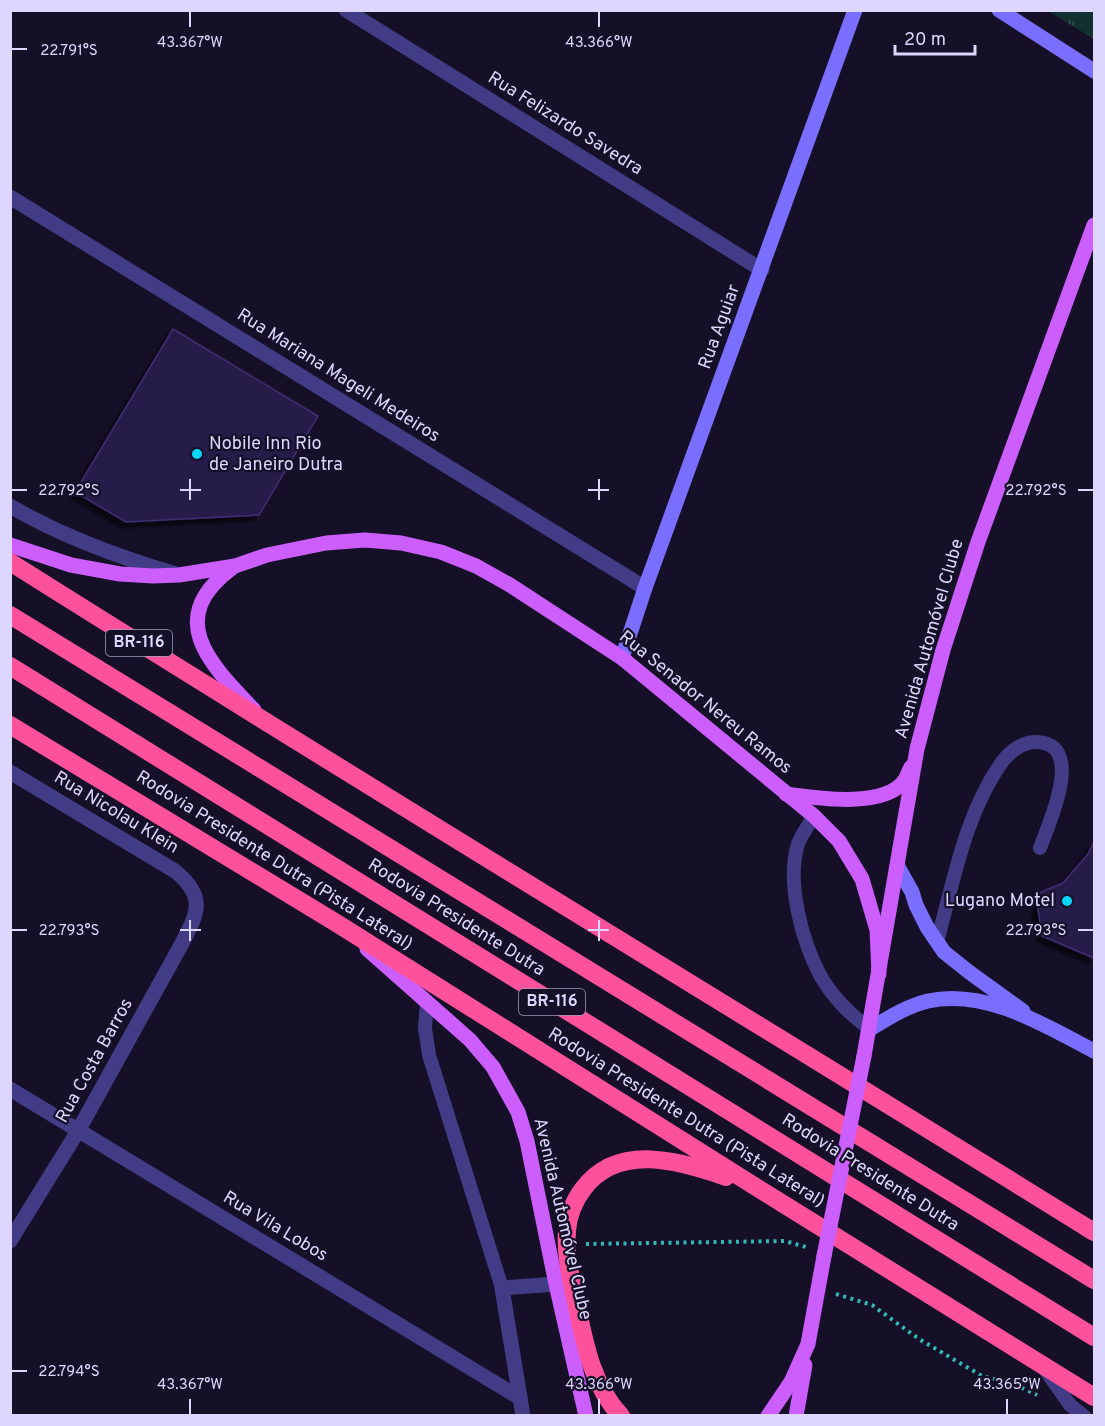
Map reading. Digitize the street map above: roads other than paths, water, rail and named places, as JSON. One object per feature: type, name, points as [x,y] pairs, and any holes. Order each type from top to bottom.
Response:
[{"type":"highway","name":"BR-116","points":[[10,562],[267,724],[773,1032],[1095,1232]]},
{"type":"highway","name":"Rodovia Presidente Dutra","points":[[10,615],[1095,1280]]},
{"type":"highway","name":"Rodovia Presidente Dutra","points":[[10,666],[1095,1337]]},
{"type":"highway","name":"Rodovia Presidente Dutra (Pista Lateral)","points":[[10,724],[338,924],[1095,1397]]},
{"type":"highway","points":[[621,1416],[610,1404],[598,1384],[589,1359],[570,1274],[567,1230],[576,1198],[595,1175],[627,1161],[661,1159],[679,1162],[756,1187]]},
{"type":"main road","name":"Rua Aguiar","points":[[622,657],[855,10]]},
{"type":"main road","points":[[999,10],[1095,70]]},
{"type":"main road","name":"Avenida Automóvel Clube","points":[[808,1344],[870,1029],[917,749],[943,650],[978,542],[1095,225]]},
{"type":"main road","name":"Rua Senador Nereu Ramos","points":[[179,575],[235,566],[267,555],[326,543],[364,540],[400,543],[441,552],[476,566],[510,585],[622,657],[814,816],[839,841],[861,879],[877,930],[879,974]]},
{"type":"main road","points":[[10,545],[71,566],[120,574],[179,575]]},
{"type":"main road","name":"Rua Senador Nereu Ramos","points":[[235,566],[221,576],[204,598],[198,612],[200,640],[208,658],[222,676],[267,724]]},
{"type":"main road","points":[[786,794],[841,800],[888,792],[904,780],[917,749]]},
{"type":"main road","points":[[898,867],[927,927],[944,952],[1040,1023]]},
{"type":"main road","name":"Avenida Automóvel Clube","points":[[338,924],[470,1040],[493,1067],[518,1112],[527,1141],[586,1416]]},
{"type":"main road","points":[[870,1029],[895,1014],[927,1002],[944,999],[966,1000],[995,1006],[1040,1023],[1095,1051]]},
{"type":"main road","points":[[768,1416],[791,1382],[808,1344]]},
{"type":"main road","points":[[796,1416],[808,1344]]},
{"type":"street","name":"Rua Felizardo Savedra","points":[[346,10],[762,270]]},
{"type":"street","name":"Rua Mariana Mageli Medeiros","points":[[10,197],[645,588]]},
{"type":"street","name":"Rua Senador Nereu Ramos","points":[[10,506],[79,541],[129,560],[179,575]]},
{"type":"street","name":"Rua Nicolau Klein","points":[[10,772],[175,871],[195,893]]},
{"type":"street","name":"Rua Costa Barros","points":[[10,1241],[78,1131],[193,923],[195,893]]},
{"type":"street","name":"Rua Vila Lobos","points":[[10,1089],[520,1398]]},
{"type":"street","points":[[523,1416],[502,1288],[556,1284]]},
{"type":"lane","points":[[937,942],[966,833],[984,789],[1004,758],[1022,744],[1035,742],[1048,744],[1058,753],[1062,766],[1060,789],[1040,848]]},
{"type":"lane","points":[[814,816],[798,843],[794,869],[796,899],[809,952],[821,977],[832,991],[854,1018],[870,1029]]},
{"type":"lane","points":[[427,1002],[425,1028],[429,1055],[502,1288]]},
{"type":"lane","points":[[1041,1364],[1070,1405],[1084,1416]]},
{"type":"place","name":"Nobile Inn Rio de Janeiro Dutra","points":[[197,454]]},
{"type":"place","name":"Lugano Motel","points":[[1067,901]]}]
